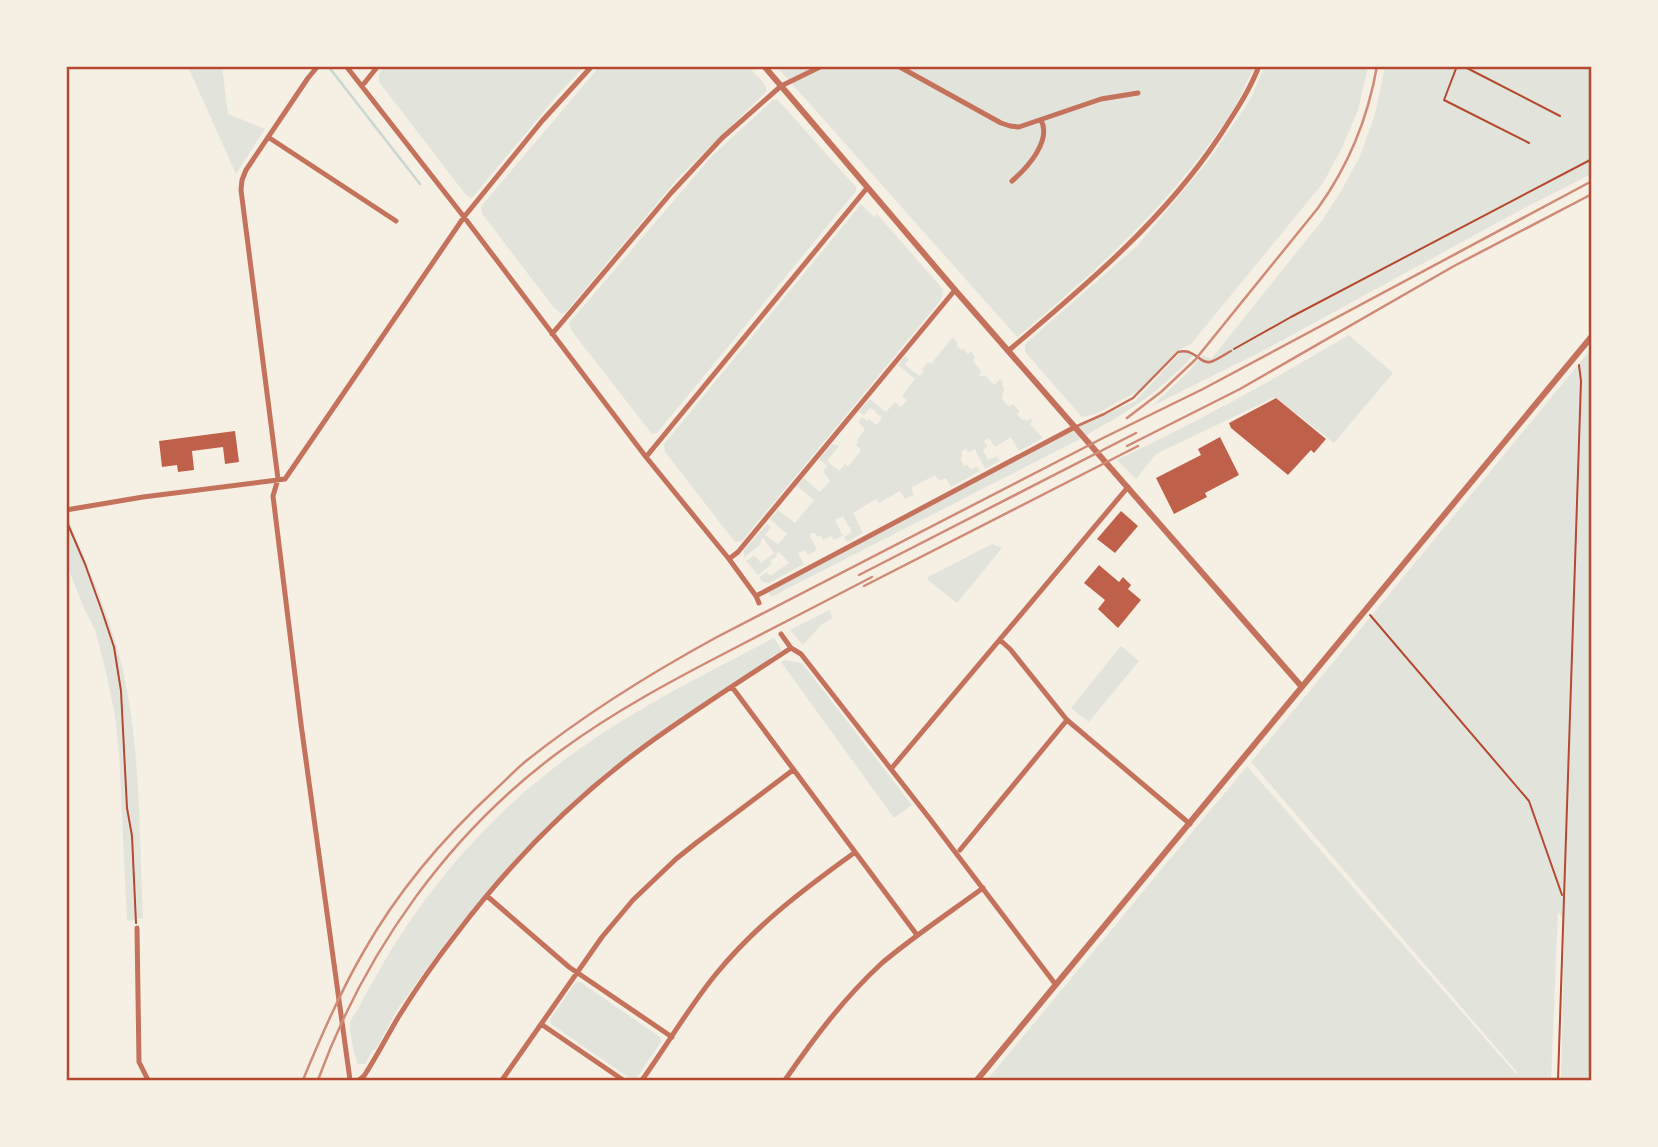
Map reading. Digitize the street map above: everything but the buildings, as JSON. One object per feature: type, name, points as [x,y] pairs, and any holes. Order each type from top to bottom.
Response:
[{"type":"street","points":[[318,66],[246,170],[241,190],[278,479],[273,496],[350,1080]]},
{"type":"street","points":[[346,66],[646,457],[729,559],[759,603]]},
{"type":"street","points":[[362,86],[379,66]]},
{"type":"street","points":[[66,510],[285,479],[464,217],[541,121],[592,66]]},
{"type":"street","points":[[764,66],[955,290],[1302,687]]},
{"type":"street","points":[[552,334],[722,138],[781,86],[822,66]]},
{"type":"street","points":[[898,66],[1010,126],[1019,127],[1101,99],[1138,93]]},
{"type":"street","points":[[1009,351],[1107,266],[1165,206],[1212,148],[1248,92],[1259,66]]},
{"type":"street","points":[[1012,181],[1021,173],[1042,141],[1045,126],[1041,120]]},
{"type":"street","points":[[268,137],[396,221]]},
{"type":"street","points":[[646,457],[867,188]]},
{"type":"street","points":[[729,559],[738,552],[798,481],[955,290]]},
{"type":"street","points":[[978,1080],[1591,336]]},
{"type":"street","points":[[756,596],[1075,427]]},
{"type":"street","points":[[891,769],[1128,487]]},
{"type":"street","points":[[781,634],[791,648],[801,654],[1056,985]]},
{"type":"street","points":[[1000,640],[1067,720],[1190,824]]},
{"type":"street","points":[[359,1080],[458,931],[545,832],[598,784],[645,747],[791,648]]},
{"type":"street","points":[[732,687],[917,935]]},
{"type":"street","points":[[960,850],[1067,720]]},
{"type":"street","points":[[502,1080],[618,916],[655,878],[696,843],[793,770]]},
{"type":"street","points":[[642,1080],[710,982],[748,939],[786,904],[854,853]]},
{"type":"street","points":[[785,1080],[835,1012],[882,963],[983,888]]},
{"type":"street","points":[[487,896],[577,972],[672,1037]]},
{"type":"street","points":[[136,928],[139,1062],[148,1080]]},
{"type":"street","points":[[541,1024],[623,1080]]},
{"type":"lane","points":[[1075,427],[1133,398],[1178,352],[1193,353],[1202,360],[1211,362],[1231,351]]},
{"type":"path","points":[[1457,66],[1444,100],[1529,143]]},
{"type":"path","points":[[1463,66],[1560,116]]},
{"type":"path","points":[[1231,351],[1591,159]]},
{"type":"path","points":[[1558,1080],[1574,652],[1581,381],[1578,361]]},
{"type":"path","points":[[66,520],[85,564],[114,648],[121,691],[136,928]]},
{"type":"path","points":[[1369,614],[1530,801],[1563,899]]},
{"type":"shaded area","points":[[188,67],[222,67],[228,114],[265,129],[236,174]]},
{"type":"shaded area","points":[[385,67],[584,67],[470,198],[379,82],[379,74]]},
{"type":"shaded area","points":[[599,67],[749,67],[764,83],[767,91],[680,176],[562,314],[554,308],[483,215],[481,208]]},
{"type":"shaded area","points":[[777,67],[1254,67],[1233,110],[1211,143],[1161,204],[1105,260],[1017,337]]},
{"type":"shaded area","points":[[1264,67],[1368,67],[1358,110],[1342,148],[1323,183],[1191,344],[1177,351],[1140,390],[1096,414],[1082,417],[1025,352],[1025,344],[1137,246],[1209,160],[1251,98]]},
{"type":"shaded area","points":[[1385,67],[1591,67],[1591,174],[1261,352],[1152,406],[1203,355],[1211,359],[1321,222],[1360,156],[1375,114]]},
{"type":"shaded area","points":[[777,99],[856,187],[856,191],[657,433],[652,434],[571,330],[569,323],[712,156]]},
{"type":"shaded area","points":[[861,204],[874,217],[877,214],[942,288],[941,300],[742,541],[735,542],[665,452],[664,444]]},
{"type":"shaded area","points":[[1349,335],[1393,373],[1334,443],[1275,397],[1156,454],[1136,479],[1117,460],[1234,400]]},
{"type":"shaded area","points":[[953,337],[961,350],[963,348],[968,354],[971,351],[975,357],[973,361],[982,372],[980,377],[985,375],[994,385],[1000,379],[1004,388],[1002,399],[1009,407],[1013,404],[1020,412],[1017,414],[1022,420],[1031,418],[1033,420],[1030,424],[1043,438],[1019,451],[1011,437],[995,447],[989,438],[984,441],[987,447],[983,450],[988,460],[997,456],[1000,461],[985,469],[975,449],[968,452],[966,449],[961,452],[963,456],[960,458],[964,466],[968,465],[971,470],[977,466],[980,471],[951,487],[946,478],[939,481],[935,475],[911,488],[914,495],[905,499],[900,491],[879,503],[876,499],[853,513],[863,533],[847,542],[844,537],[852,532],[843,516],[835,520],[843,536],[834,540],[831,536],[823,540],[821,535],[817,537],[815,533],[811,533],[817,550],[808,555],[805,550],[798,553],[804,564],[769,583],[763,582],[759,577],[767,572],[770,576],[789,563],[779,552],[770,561],[772,564],[758,575],[746,561],[754,555],[761,563],[774,553],[763,538],[761,544],[744,558],[744,550],[767,524],[771,527],[765,535],[778,544],[787,534],[770,519],[778,510],[795,523],[814,500],[797,486],[804,478],[820,492],[830,481],[823,471],[827,466],[819,459],[832,444],[839,446],[827,461],[839,471],[845,464],[848,466],[860,452],[856,445],[857,440],[865,429],[858,422],[862,417],[876,425],[882,418],[875,409],[870,408],[864,415],[859,411],[870,399],[886,412],[895,402],[901,407],[907,400],[902,396],[915,379],[898,365],[905,356],[909,360],[905,365],[920,376],[924,371],[922,369],[928,362],[931,364]]},
{"type":"shaded area","points":[[1591,349],[1591,1080],[1561,1080],[1564,920],[1558,912],[1551,1080],[987,1080],[1247,766],[1516,1074],[1518,1073],[1251,762]]},
{"type":"shaded area","points":[[1183,350],[1195,354],[1154,392],[1116,418],[1084,437],[771,597],[767,590],[1076,428],[1135,401]]},
{"type":"shaded area","points":[[67,517],[115,640],[132,722],[138,787],[143,918],[127,921],[115,716],[95,630],[67,566]]},
{"type":"shaded area","points":[[992,544],[1002,548],[957,603],[928,580],[928,577]]},
{"type":"shaded area","points":[[829,610],[833,618],[822,624],[803,645],[790,630]]},
{"type":"shaded area","points":[[774,638],[781,649],[770,657],[772,660],[701,704],[643,745],[513,862],[427,968],[397,1010],[365,1064],[358,1064],[350,1032],[351,1019],[402,933],[422,905],[465,851],[489,826],[540,779],[616,724]]},
{"type":"shaded area","points":[[1121,646],[1139,661],[1089,722],[1071,708]]},
{"type":"shaded area","points":[[785,660],[802,663],[912,805],[894,818],[781,662]]},
{"type":"shaded area","points":[[580,982],[660,1037],[661,1042],[636,1079],[631,1079],[551,1024],[550,1020],[575,983]]},
{"type":"waterway","points":[[328,66],[420,184]]},
{"type":"railway","points":[[1127,418],[1161,392],[1195,360],[1318,208],[1339,175],[1356,140],[1377,66]]},
{"type":"railway","points":[[303,1080],[331,1014],[355,967],[407,886],[476,808],[522,764],[571,727],[643,680],[717,637],[1203,389],[1592,181]]},
{"type":"railway","points":[[1127,446],[1240,389],[1454,266],[1592,194]]},
{"type":"railway","points":[[859,575],[1136,433]]},
{"type":"railway","points":[[864,586],[1138,446]]},
{"type":"railway","points":[[318,1080],[337,1032],[386,940],[448,856],[522,781],[583,735],[645,696],[872,577]]}]
